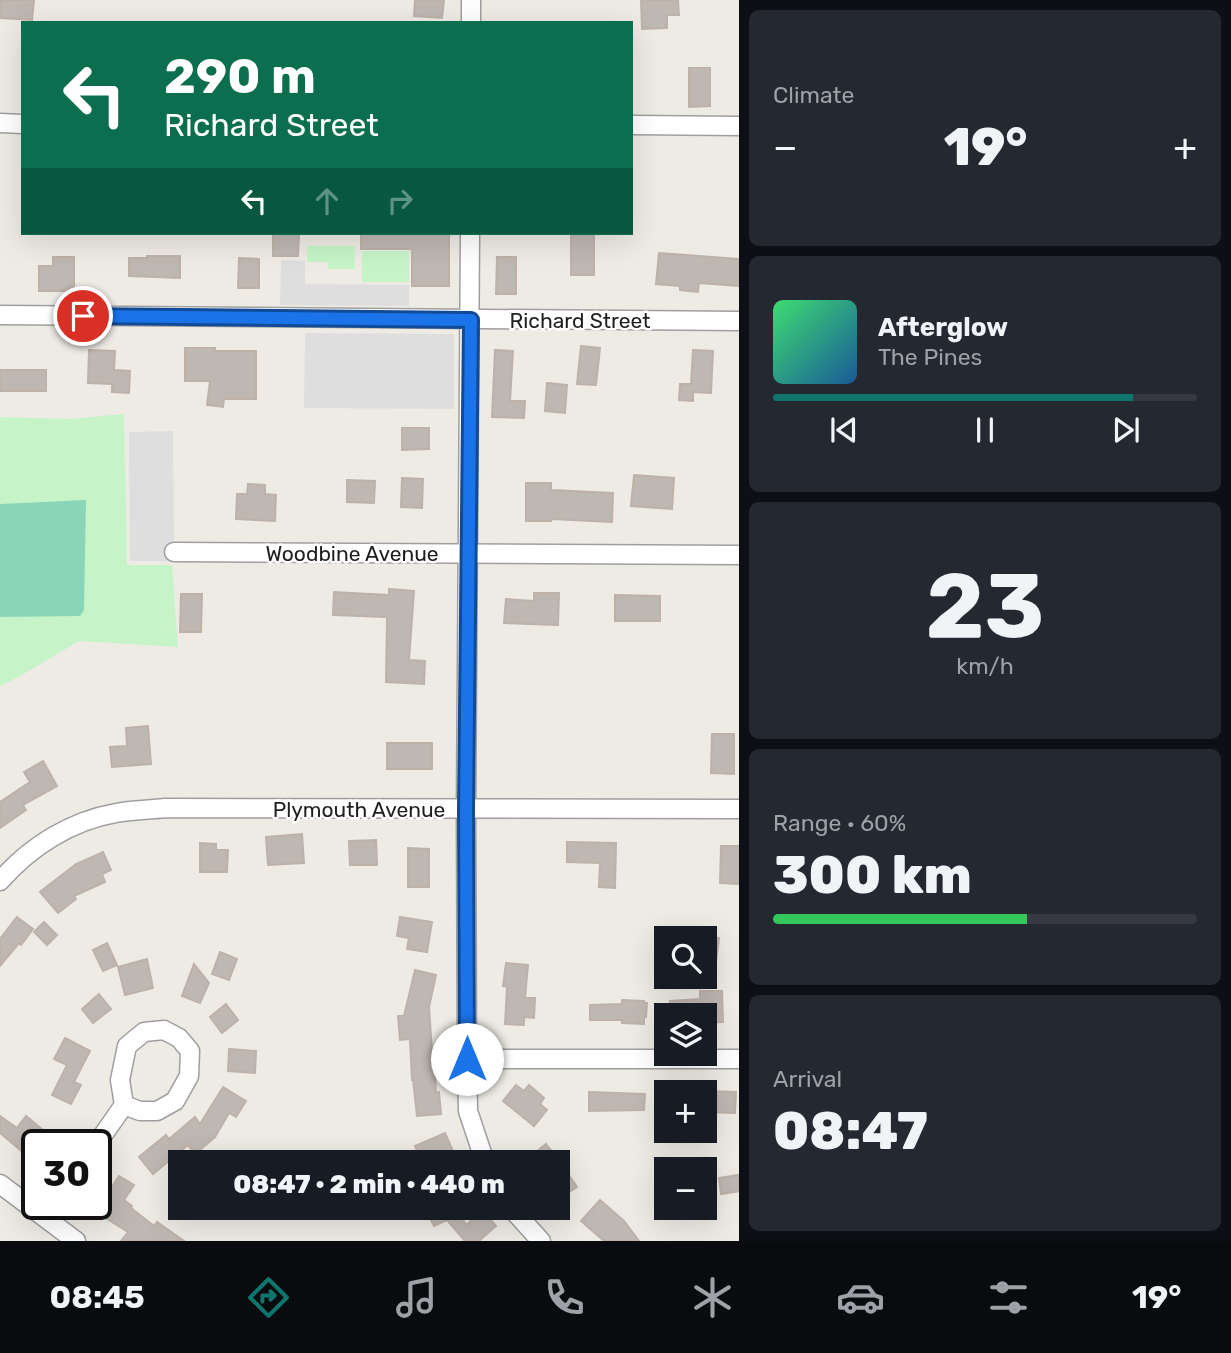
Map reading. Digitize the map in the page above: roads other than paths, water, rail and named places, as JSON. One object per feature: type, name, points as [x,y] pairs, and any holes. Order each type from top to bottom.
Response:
[{"type":"street","points":[[471,0],[471,21]]},
{"type":"street","points":[[0,124],[21,124]]},
{"type":"street","points":[[633,125],[739,126]]},
{"type":"street","points":[[470,235],[467,1059],[468,1111],[481,1150]]},
{"type":"street","name":"Richard Street","points":[[0,315],[739,321]]},
{"type":"street","name":"Woodbine Avenue","points":[[174,552],[739,555]]},
{"type":"street","name":"Plymouth Avenue","points":[[0,881],[16,863],[53,835],[95,818],[165,808],[739,809]]},
{"type":"street","points":[[107,1129],[124,1105],[120,1080],[127,1046],[144,1032],[164,1030],[179,1038],[190,1051],[189,1076],[175,1101],[157,1111],[139,1111],[124,1105]]},
{"type":"street","points":[[467,1059],[739,1059]]},
{"type":"street","points":[[0,1184],[21,1196]]},
{"type":"street","points":[[56,1220],[76,1241]]},
{"type":"street","points":[[522,1220],[541,1241]]}]
